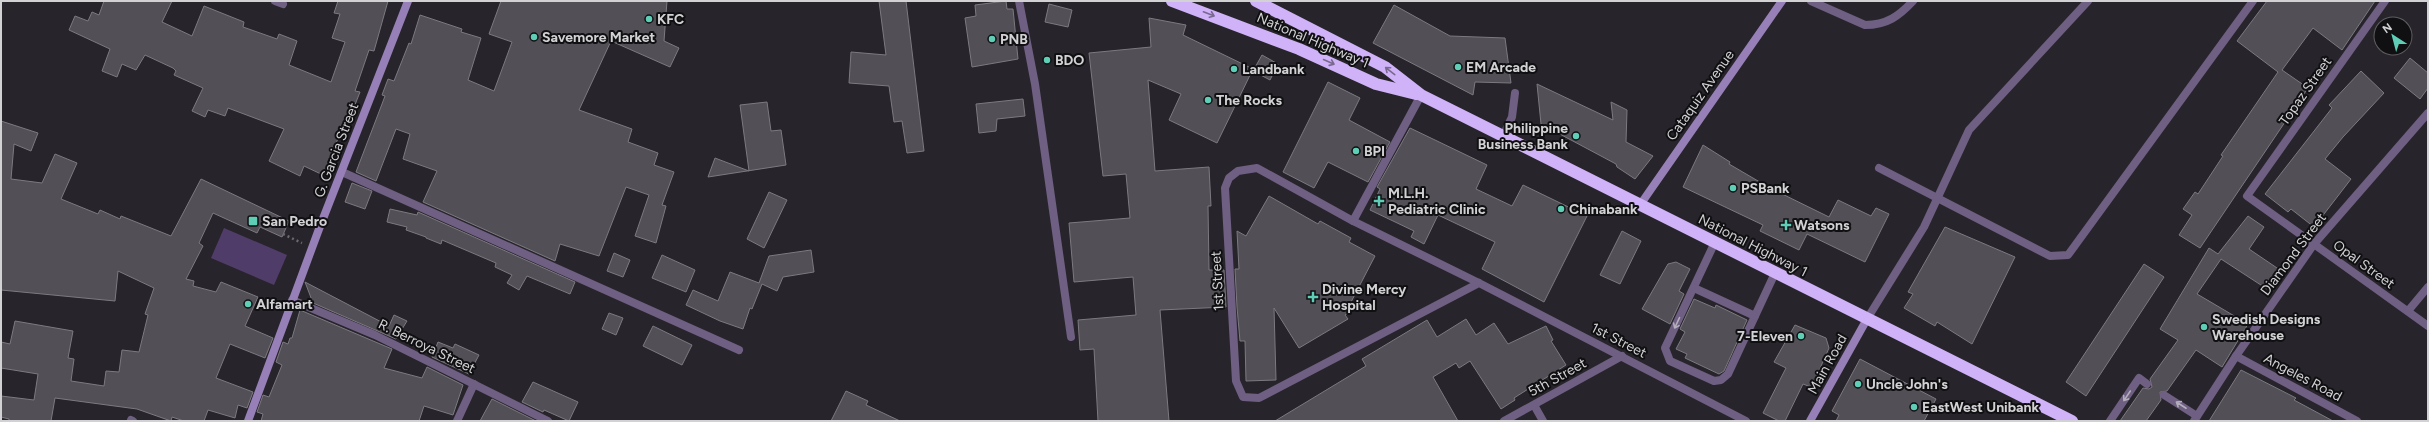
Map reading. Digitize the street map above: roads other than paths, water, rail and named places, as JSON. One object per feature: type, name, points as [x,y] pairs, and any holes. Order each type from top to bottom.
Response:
[{"type":"highway","name":"National Highway 1","points":[[1172,1],[1299,49],[1376,84],[1421,95]]},
{"type":"highway","name":"National Highway 1","points":[[1256,1],[1385,67],[1421,95],[2072,421]]},
{"type":"street","name":"G. Garcia Street","points":[[248,421],[292,300],[408,1]]},
{"type":"street","points":[[1019,1],[1035,84],[1071,337]]},
{"type":"street","name":"Cataquiz Avenue","points":[[1640,205],[1782,1]]},
{"type":"street","points":[[1811,1],[1865,25],[1875,25],[1892,20],[1914,1]]},
{"type":"street","points":[[1867,319],[1924,227],[1969,130],[2088,1]]},
{"type":"street","points":[[1879,168],[2050,256],[2068,255],[2253,1]]},
{"type":"street","name":"Topaz Street","points":[[2246,196],[2385,1]]},
{"type":"street","points":[[1503,136],[1512,117],[1515,93]]},
{"type":"street","points":[[1353,221],[1421,95]]},
{"type":"street","name":"Diamond Street","points":[[2196,418],[2236,356],[2314,244],[2428,113]]},
{"type":"street","name":"1st Street","points":[[1479,283],[1259,398],[1243,397],[1236,381],[1225,188],[1230,178],[1238,171],[1257,168],[1353,221],[1479,283],[1746,421]]},
{"type":"street","points":[[342,172],[738,350]]},
{"type":"street","name":"Opal Street","points":[[2246,196],[2428,326]]},
{"type":"street","points":[[1715,242],[1665,348],[1666,354],[1670,361],[1714,381],[1721,380],[1728,374],[1775,273]]},
{"type":"street","points":[[2408,311],[2428,287]]},
{"type":"street","points":[[1694,288],[1755,316]]},
{"type":"street","name":"R. Berroya Street","points":[[292,300],[375,335],[548,421]]},
{"type":"street","name":"Main Road","points":[[1810,421],[1867,319]]},
{"type":"street","name":"5th Street","points":[[1504,421],[1622,356]]},
{"type":"street","name":"Angeles Road","points":[[2236,356],[2357,421]]},
{"type":"street","points":[[2110,421],[2139,378],[2147,384]]},
{"type":"street","points":[[457,421],[474,384]]},
{"type":"street","points":[[2164,395],[2196,418]]},
{"type":"street","points":[[1534,405],[1543,421]]},
{"type":"place","name":"KFC","points":[[649,19]]},
{"type":"place","name":"Savemore Market","points":[[534,37]]},
{"type":"place","name":"PNB","points":[[992,39]]},
{"type":"place","name":"BDO","points":[[1047,60]]},
{"type":"place","name":"EM Arcade","points":[[1458,67]]},
{"type":"place","name":"Landbank","points":[[1234,69]]},
{"type":"place","name":"The Rocks","points":[[1208,100]]},
{"type":"place","name":"Philippine Business Bank","points":[[1576,136]]},
{"type":"place","name":"BPI","points":[[1356,151]]},
{"type":"place","name":"PSBank","points":[[1733,188]]},
{"type":"place","name":"M.L.H. Pediatric Clinic","points":[[1379,201]]},
{"type":"place","name":"Chinabank","points":[[1561,209]]},
{"type":"place","name":"San Pedro","points":[[253,221]]},
{"type":"place","name":"Watsons","points":[[1786,225]]},
{"type":"place","name":"Divine Mercy Hospital","points":[[1313,297]]},
{"type":"place","name":"Alfamart","points":[[248,304]]},
{"type":"place","name":"Swedish Designs Warehouse","points":[[2204,327]]},
{"type":"place","name":"7-Eleven","points":[[1801,336]]},
{"type":"place","name":"Uncle John's","points":[[1858,384]]},
{"type":"place","name":"EastWest Unibank","points":[[1914,407]]}]
